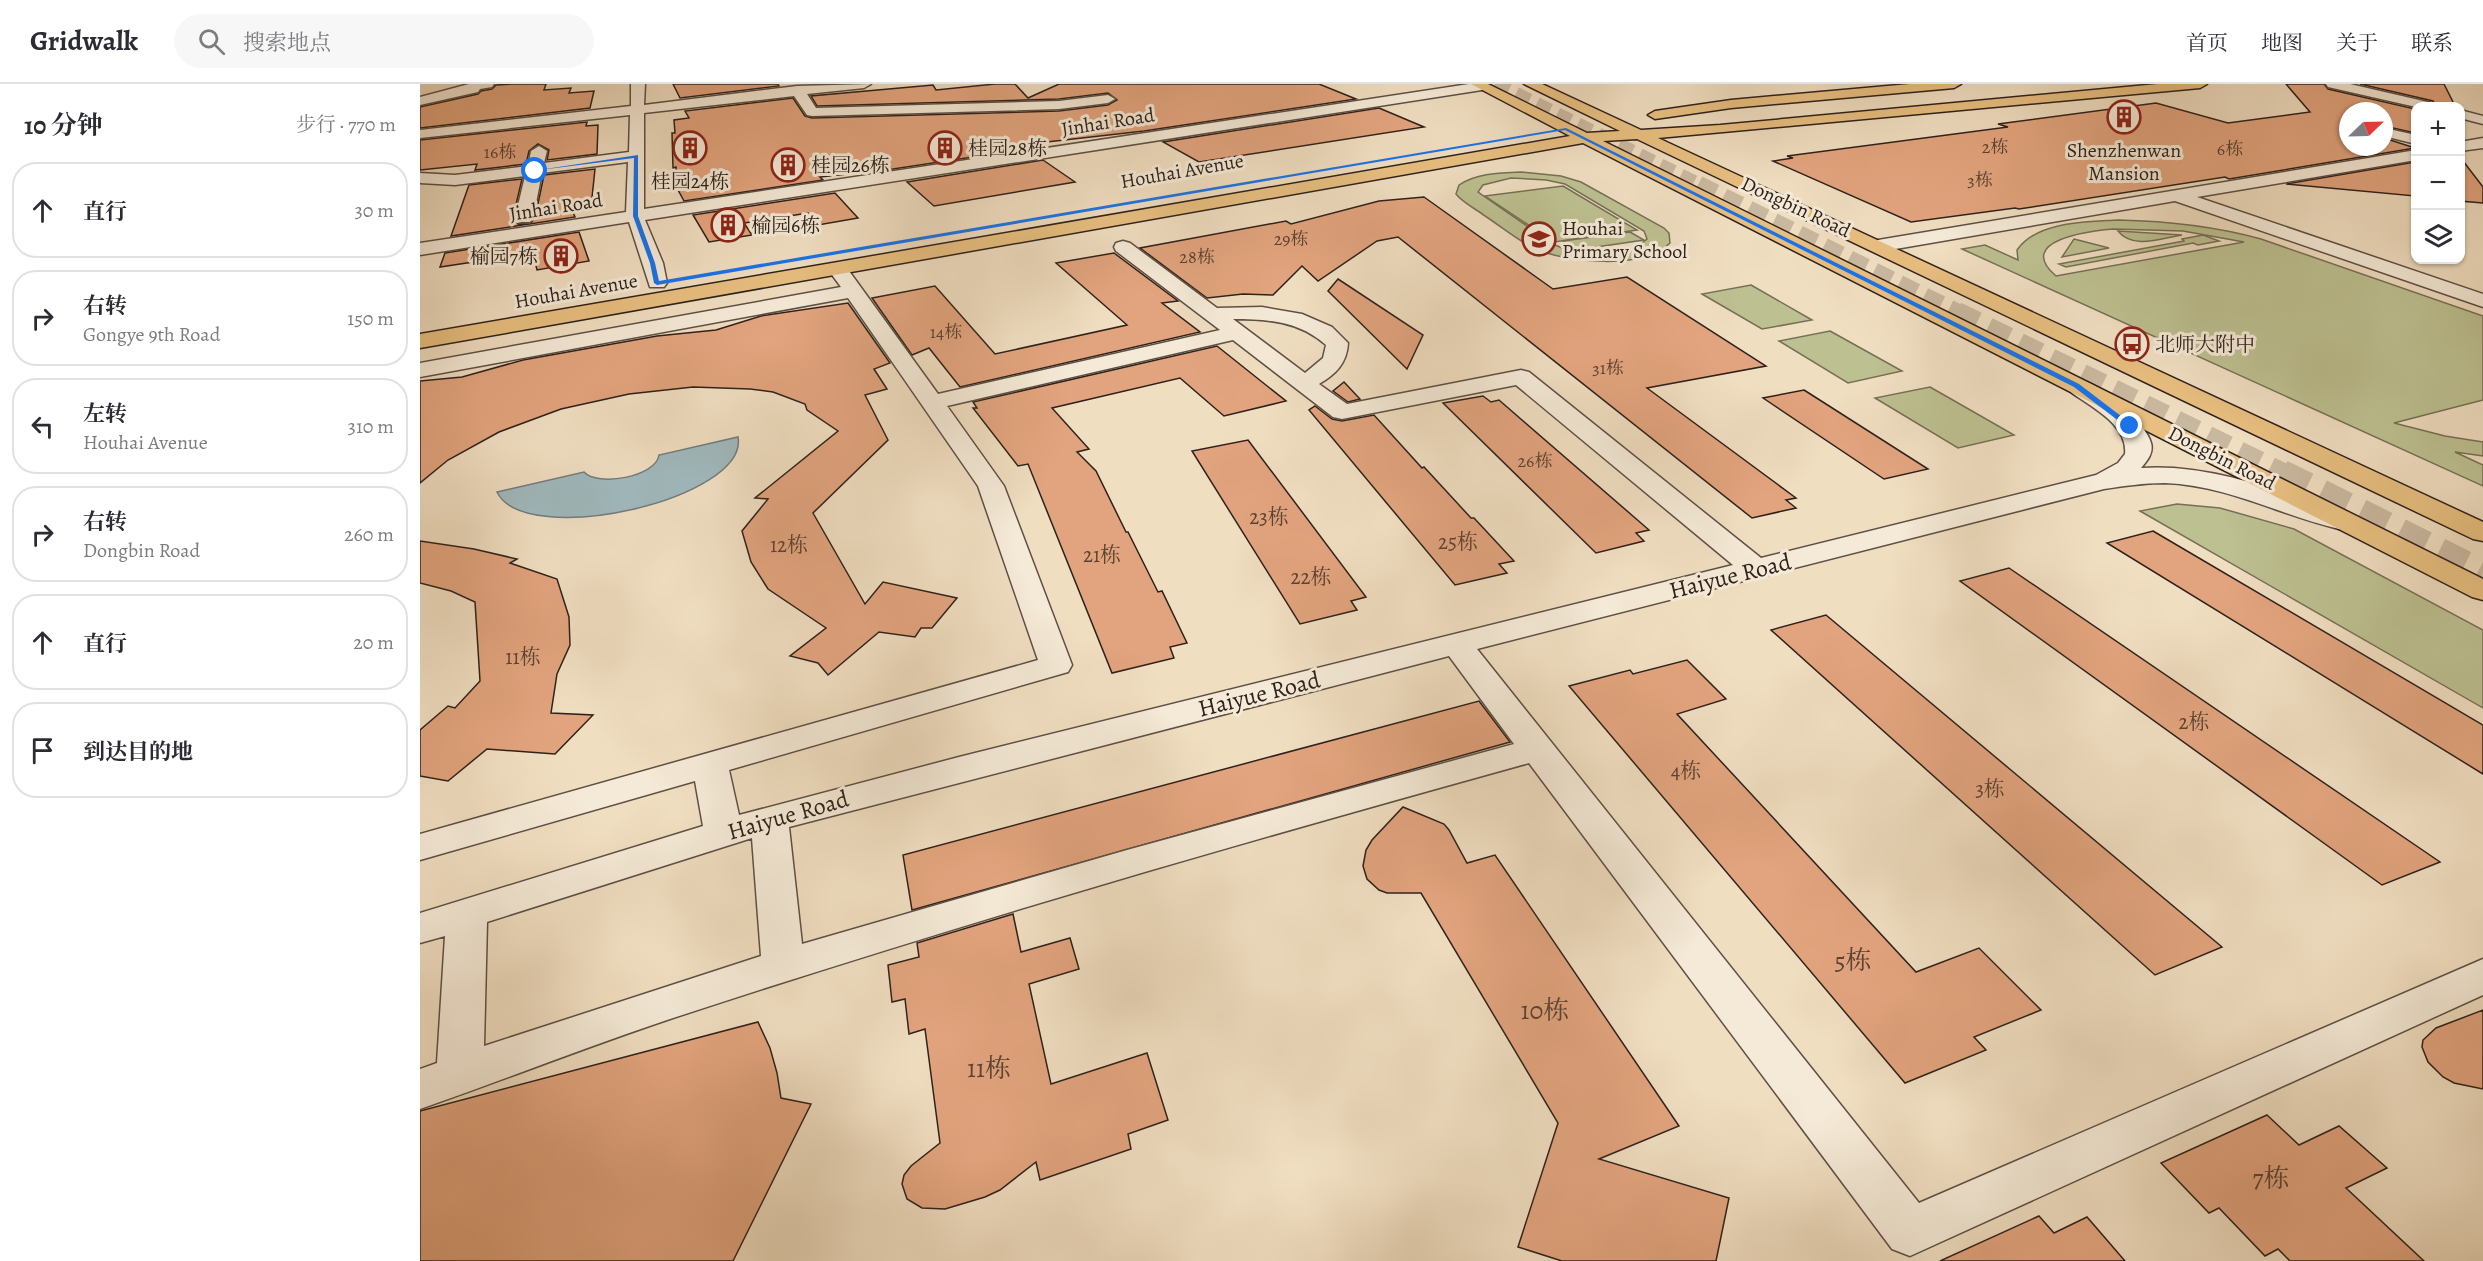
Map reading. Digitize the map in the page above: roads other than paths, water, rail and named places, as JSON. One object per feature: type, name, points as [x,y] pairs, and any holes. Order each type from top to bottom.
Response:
[{"type":"main road","name":"Dongbin Road","points":[[1531,84],[1570,102],[1616,117],[1640,134],[2483,533]]},
{"type":"main road","name":"Houhai Avenue","points":[[420,341],[845,279],[1504,152],[1575,134],[1616,117],[1954,84]]},
{"type":"main road","name":"Houhai Avenue","points":[[420,324],[1479,142],[1575,134],[1692,131],[2200,84]]},
{"type":"main road","name":"Dongbin Road","points":[[1480,85],[2483,591]]},
{"type":"main road","points":[[1519,124],[1527,116],[1525,107]]},
{"type":"main road","points":[[1684,155],[1676,147],[1677,141],[1692,131]]},
{"type":"main road","points":[[1504,152],[1570,150],[1623,159]]},
{"type":"street","points":[[420,101],[473,89],[475,85],[487,84]]},
{"type":"street","points":[[638,84],[635,216],[653,263],[657,283]]},
{"type":"street","points":[[420,134],[638,110],[795,88],[864,84]]},
{"type":"street","points":[[1400,84],[1421,95]]},
{"type":"street","points":[[2333,84],[2411,102]]},
{"type":"street","name":"Jinhai Road","points":[[420,249],[1480,85]]},
{"type":"street","points":[[795,88],[812,112],[1059,105],[1111,97]]},
{"type":"street","points":[[2465,115],[2483,120]]},
{"type":"street","points":[[524,218],[546,120]]},
{"type":"street","points":[[1137,126],[1149,137]]},
{"type":"street","points":[[2393,134],[2411,139]]},
{"type":"street","points":[[2465,146],[2483,143]]},
{"type":"street","points":[[420,178],[455,180],[637,156]]},
{"type":"street","points":[[1878,246],[2411,156]]},
{"type":"street","points":[[2176,195],[2483,301]]},
{"type":"street","points":[[1123,247],[1342,412],[1521,377],[1756,569]]},
{"type":"street","points":[[420,370],[845,279],[992,486],[1056,665],[420,847]]},
{"type":"street","points":[[1212,314],[1246,312],[1277,315],[1305,321],[1326,330],[1337,343],[1337,357],[1326,371],[1303,383]]},
{"type":"street","points":[[932,402],[1236,333]]},
{"type":"street","points":[[2076,385],[2130,426],[2140,441],[2140,453],[2130,466],[2104,481]]},
{"type":"street","points":[[2104,481],[2148,476],[2198,480],[2246,490],[2361,528]]},
{"type":"street","name":"Haiyue Road","points":[[420,928],[769,819],[970,766],[2104,481]]},
{"type":"street","points":[[1457,645],[1910,1232],[2483,976]]},
{"type":"street","points":[[420,1089],[783,966],[1135,859],[1537,749]]},
{"type":"street","points":[[710,764],[723,833]]},
{"type":"street","points":[[769,819],[783,966]]},
{"type":"street","points":[[460,1074],[467,913]]},
{"type":"water","points":[[738,437],[732,460],[709,480],[674,497],[632,509],[588,516],[548,517],[516,509],[497,492],[584,472],[601,479],[625,477],[648,469],[659,455]]},
{"type":"tunnel","points":[[1495,84],[1701,186]]},
{"type":"tunnel","points":[[1698,185],[1959,314]]},
{"type":"tunnel","points":[[1956,313],[2284,475]]},
{"type":"tunnel","points":[[2281,474],[2483,574]]},
{"type":"place","name":"Shenzhenwan Mansion","points":[[2124,117]]},
{"type":"place","name":"桂园24栋","points":[[690,148]]},
{"type":"place","name":"桂园28栋","points":[[945,148]]},
{"type":"place","name":"桂园26栋","points":[[788,165]]},
{"type":"place","name":"榆园6栋","points":[[728,225]]},
{"type":"place","name":"Houhai Primary School","points":[[1539,239]]},
{"type":"place","name":"榆园7栋","points":[[561,256]]},
{"type":"place","name":"北师大附中","points":[[2132,344]]}]
